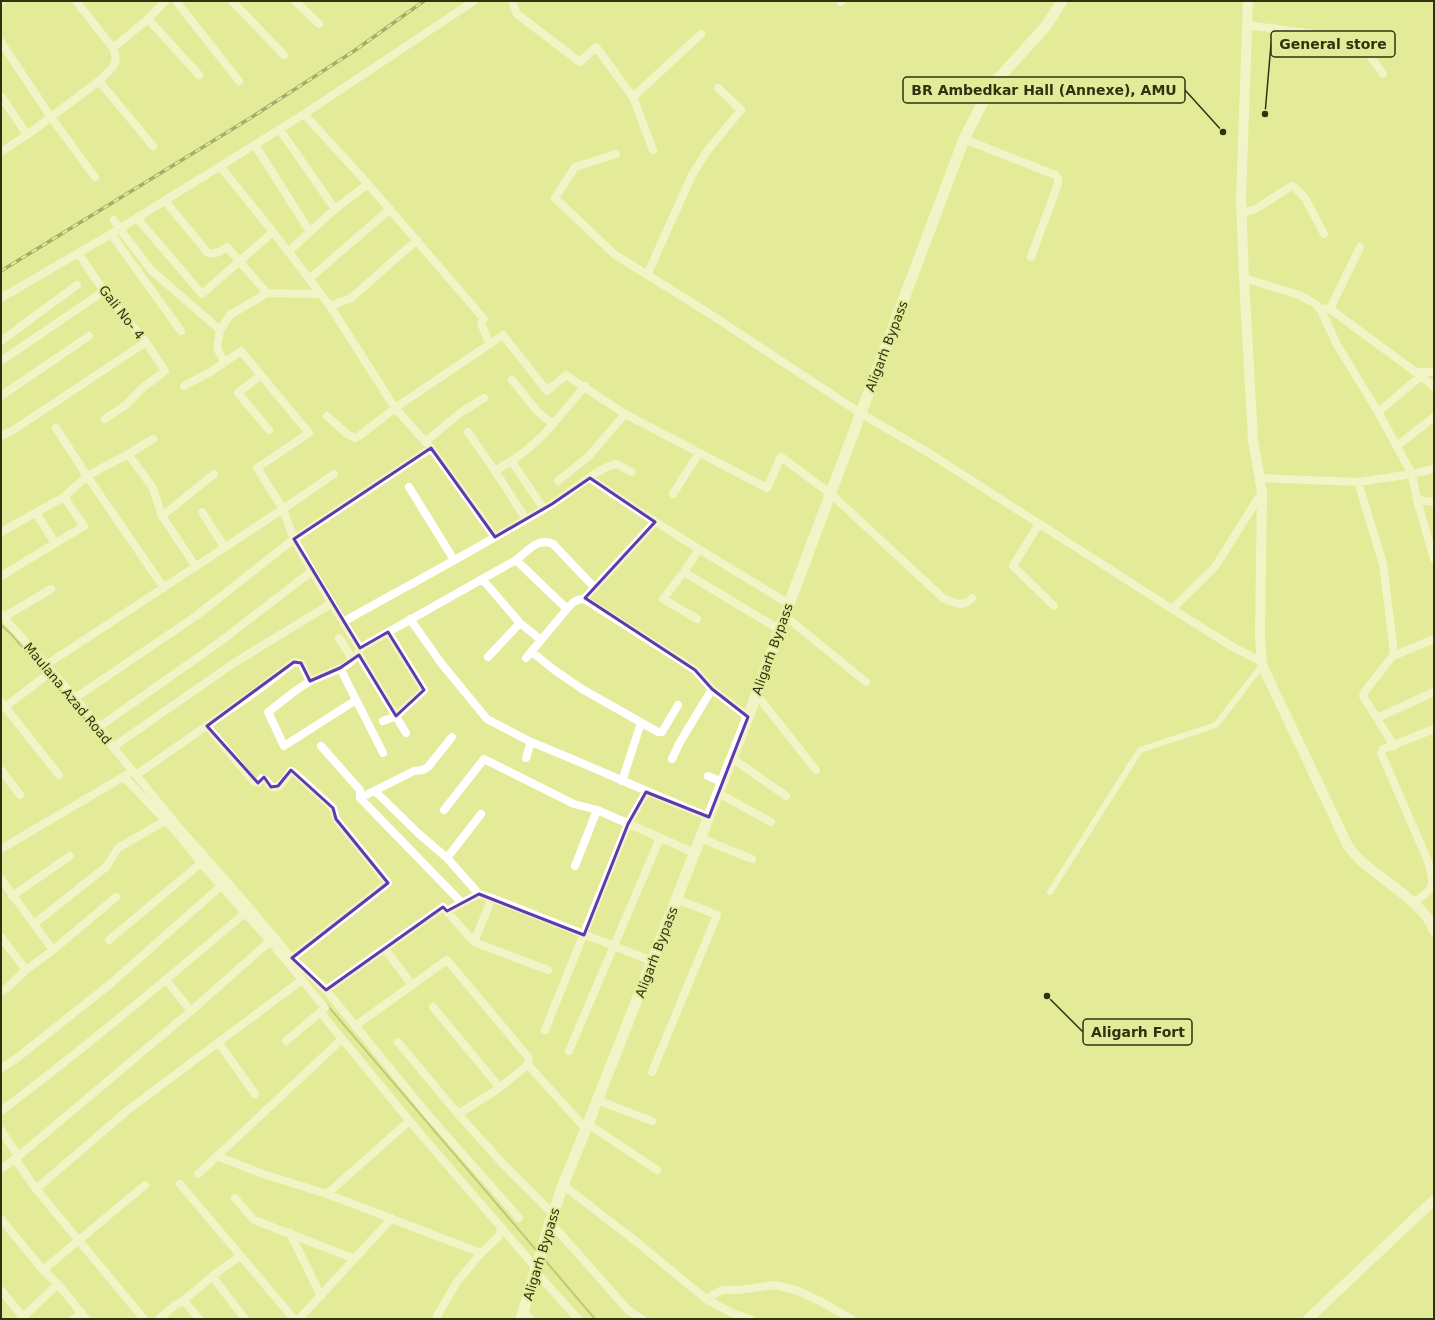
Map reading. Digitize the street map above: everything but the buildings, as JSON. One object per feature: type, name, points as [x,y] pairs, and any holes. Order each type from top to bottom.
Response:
[{"type":"main road","name":"Aligarh Bypass","points":[[525,1316],[537,1267],[563,1185],[732,758],[780,630],[788,604],[831,494],[860,413],[964,139],[986,96],[997,80],[1046,26],[1062,1]]},
{"type":"street","points":[[1,152],[27,135],[50,116],[99,81],[116,64],[117,60],[113,48],[76,1]]},
{"type":"street","points":[[113,48],[148,19],[165,1]]},
{"type":"street","points":[[176,1],[239,80]]},
{"type":"street","points":[[232,1],[284,55]]},
{"type":"street","points":[[295,1],[319,24]]},
{"type":"street","points":[[1,298],[112,234],[119,228],[280,130],[474,1]]},
{"type":"street","points":[[512,1],[517,14],[580,62],[596,47],[633,97],[653,150]]},
{"type":"street","points":[[1248,1],[1242,212],[1253,440],[1262,492],[1260,636],[1262,663],[1348,846],[1358,859],[1408,897],[1426,916],[1434,929]]},
{"type":"street","points":[[148,19],[199,75]]},
{"type":"street","points":[[1247,25],[1349,40],[1359,44],[1365,49],[1383,74]]},
{"type":"street","points":[[633,97],[701,34]]},
{"type":"street","points":[[1,42],[50,116],[95,177]]},
{"type":"street","points":[[99,81],[153,146]]},
{"type":"street","points":[[647,275],[692,176],[707,151],[741,110],[718,88]]},
{"type":"street","points":[[1,96],[27,135]]},
{"type":"street","points":[[304,114],[368,184],[484,318],[481,323],[490,343]]},
{"type":"street","points":[[280,130],[335,209]]},
{"type":"street","points":[[964,139],[1054,175],[1058,178],[1058,184],[1031,256]]},
{"type":"street","points":[[255,145],[310,232]]},
{"type":"street","points":[[616,154],[575,167],[555,198],[614,254],[707,312],[860,413],[929,453],[1172,609],[1262,663]]},
{"type":"street","points":[[220,166],[330,306],[395,408],[428,445],[495,537]]},
{"type":"street","points":[[288,252],[335,209],[368,184]]},
{"type":"street","points":[[1242,212],[1254,210],[1293,186],[1305,198],[1324,234]]},
{"type":"street","points":[[165,201],[208,253],[212,254],[227,247],[267,293]]},
{"type":"street","points":[[309,279],[390,209]]},
{"type":"street","points":[[137,218],[202,294],[273,232]]},
{"type":"street","points":[[114,220],[152,271],[220,330]]},
{"type":"street","points":[[112,234],[181,331]]},
{"type":"street","points":[[330,306],[351,298],[417,240]]},
{"type":"street","points":[[1330,309],[1360,247]]},
{"type":"street","name":"Gali No- 4","points":[[79,253],[104,291],[146,342],[165,371],[141,389],[127,404],[105,419]]},
{"type":"street","points":[[1244,278],[1299,295],[1319,308],[1330,309],[1434,387]]},
{"type":"street","points":[[1,340],[77,286]]},
{"type":"street","points":[[1,360],[104,291]]},
{"type":"street","points":[[224,362],[217,348],[220,330],[230,315],[267,293],[320,294]]},
{"type":"street","points":[[1319,308],[1336,343],[1378,412],[1412,474],[1417,500],[1434,559]]},
{"type":"street","points":[[327,416],[346,434],[355,438],[395,408],[503,335],[547,391],[566,374],[625,414],[767,488],[781,457],[831,494],[943,598],[960,604],[968,603],[972,598]]},
{"type":"street","points":[[1,396],[89,336]]},
{"type":"street","points":[[1,436],[12,431],[146,342]]},
{"type":"street","points":[[184,386],[212,371],[240,351],[309,434],[257,468],[283,509],[294,539],[343,622],[357,654],[406,733]]},
{"type":"street","points":[[1378,412],[1418,374],[1434,372]]},
{"type":"street","points":[[261,375],[238,393],[269,430]]},
{"type":"street","points":[[512,380],[538,412],[553,424]]},
{"type":"street","points":[[495,471],[512,462],[538,442],[585,386]]},
{"type":"street","points":[[75,698],[196,616],[294,539],[428,445],[460,414],[484,398]]},
{"type":"street","points":[[558,481],[589,456],[625,414]]},
{"type":"street","points":[[1397,446],[1434,417]]},
{"type":"street","points":[[56,428],[164,588]]},
{"type":"street","points":[[468,432],[526,519]]},
{"type":"street","points":[[1,532],[64,497],[87,476],[153,439]]},
{"type":"street","points":[[673,494],[699,453]]},
{"type":"street","points":[[128,454],[153,488],[162,516],[196,567]]},
{"type":"street","points":[[512,462],[544,509]]},
{"type":"street","points":[[343,622],[544,509],[611,465],[616,464],[632,472]]},
{"type":"street","points":[[1260,478],[1358,482],[1412,474],[1434,469]]},
{"type":"street","points":[[162,516],[214,474]]},
{"type":"street","points":[[46,665],[225,548],[334,474]]},
{"type":"street","points":[[590,478],[655,522],[788,604]]},
{"type":"street","points":[[1358,482],[1383,564],[1394,656]]},
{"type":"street","points":[[409,487],[454,560]]},
{"type":"street","points":[[1172,609],[1215,567],[1262,492]]},
{"type":"street","points":[[1,576],[84,526],[64,497]]},
{"type":"street","points":[[1417,500],[1434,502]]},
{"type":"street","points":[[202,512],[225,548]]},
{"type":"street","points":[[36,513],[55,543]]},
{"type":"street","points":[[584,599],[655,522]]},
{"type":"street","points":[[1039,524],[1013,566],[1054,606]]},
{"type":"street","points":[[356,700],[284,746],[268,712],[310,682],[340,668],[388,632],[483,580],[516,560],[537,543],[548,542],[553,544],[595,588]]},
{"type":"street","points":[[697,619],[663,599],[684,572],[699,549]]},
{"type":"street","points":[[516,560],[567,608]]},
{"type":"street","points":[[99,728],[221,641],[312,571]]},
{"type":"street","points":[[684,572],[780,630]]},
{"type":"street","points":[[483,580],[520,623],[541,640]]},
{"type":"street","points":[[2,616],[51,589]]},
{"type":"street","points":[[526,658],[567,608],[579,599],[584,599],[695,670],[712,689],[748,716]]},
{"type":"street","points":[[113,747],[234,663],[332,603]]},
{"type":"street","name":"Maulana Azad Road","points":[[2,616],[75,698],[99,728],[131,774]]},
{"type":"street","points":[[785,616],[866,682]]},
{"type":"street","points":[[410,619],[442,663],[487,719],[531,742],[582,762],[646,792],[708,817]]},
{"type":"street","points":[[488,657],[520,623]]},
{"type":"street","points":[[383,721],[396,716],[424,690],[388,632]]},
{"type":"street","points":[[339,638],[357,654]]},
{"type":"street","points":[[1394,746],[1364,698],[1364,693],[1394,656],[1434,639]]},
{"type":"street","points":[[532,652],[568,680],[658,732],[662,732],[678,705]]},
{"type":"street","points":[[1,850],[131,774],[207,726],[294,662],[301,662],[310,682]]},
{"type":"street","points":[[1050,892],[1140,750],[1216,725],[1262,663]]},
{"type":"street","points":[[340,668],[383,753]]},
{"type":"street","points":[[43,678],[3,705],[59,774]]},
{"type":"street","points":[[672,759],[680,742],[712,689]]},
{"type":"street","points":[[1377,718],[1434,692]]},
{"type":"street","points":[[756,694],[816,770]]},
{"type":"street","points":[[622,781],[641,723]]},
{"type":"street","points":[[207,726],[254,782],[258,783],[262,778],[264,778],[271,787],[275,787],[278,786],[291,771],[296,774],[333,808],[336,819],[388,883],[292,958]]},
{"type":"street","points":[[1413,903],[1427,893],[1433,886],[1431,860],[1381,755],[1383,750],[1434,729]]},
{"type":"street","points":[[360,798],[414,771],[423,770],[428,767],[452,737]]},
{"type":"street","points":[[526,758],[531,742]]},
{"type":"street","points":[[321,746],[360,790],[360,798],[462,903]]},
{"type":"street","points":[[732,758],[786,796]]},
{"type":"street","points":[[444,810],[484,759],[574,804],[597,810],[695,853]]},
{"type":"street","points":[[1,770],[20,795]]},
{"type":"street","points":[[131,774],[165,820],[270,941],[325,1008],[286,1040]]},
{"type":"street","points":[[131,774],[231,886],[292,958],[326,990],[429,1116],[519,1218]]},
{"type":"street","points":[[708,776],[722,782]]},
{"type":"street","points":[[375,791],[419,834],[447,858],[479,894],[652,961]]},
{"type":"street","points":[[545,1030],[628,824],[646,792]]},
{"type":"street","points":[[718,793],[771,822]]},
{"type":"street","points":[[575,866],[597,810]]},
{"type":"street","points":[[447,858],[482,814]]},
{"type":"street","points":[[34,924],[107,866],[118,848],[165,820]]},
{"type":"street","points":[[569,1051],[660,838]]},
{"type":"street","points":[[700,838],[752,859]]},
{"type":"street","points":[[12,896],[70,856]]},
{"type":"street","points":[[109,940],[201,863]]},
{"type":"street","points":[[1,879],[53,950]]},
{"type":"street","points":[[1,1068],[17,1058],[109,985],[221,886]]},
{"type":"street","points":[[446,911],[479,894]]},
{"type":"street","points":[[1,992],[116,897]]},
{"type":"street","points":[[474,942],[492,898]]},
{"type":"street","points":[[652,1072],[717,915],[676,899]]},
{"type":"street","points":[[326,990],[443,906],[474,942],[548,970]]},
{"type":"street","points":[[1,1111],[60,1067],[245,913]]},
{"type":"street","points":[[1,938],[26,970]]},
{"type":"street","points":[[1,1169],[191,1011],[270,941]]},
{"type":"street","points":[[385,949],[412,985]]},
{"type":"street","points":[[355,1026],[447,960],[529,1058],[528,1065],[498,1089],[458,1114]]},
{"type":"street","points":[[166,980],[191,1011]]},
{"type":"street","points":[[36,1189],[128,1110],[302,980]]},
{"type":"street","points":[[433,1007],[496,1082],[498,1089]]},
{"type":"street","points":[[320,1012],[409,1121],[537,1267],[578,1319]]},
{"type":"street","points":[[198,1174],[342,1039]]},
{"type":"street","points":[[218,1042],[255,1094]]},
{"type":"street","points":[[398,1042],[458,1114],[552,1218],[628,1310],[642,1319]]},
{"type":"street","points":[[528,1065],[587,1126],[657,1170]]},
{"type":"street","points":[[597,1100],[652,1121]]},
{"type":"street","points":[[327,1194],[409,1121]]},
{"type":"street","points":[[1,1130],[16,1158],[36,1189],[80,1240],[144,1319]]},
{"type":"street","points":[[217,1156],[263,1174],[327,1194],[392,1218],[481,1254]]},
{"type":"street","points":[[180,1184],[294,1319]]},
{"type":"street","points":[[43,1270],[145,1185]]},
{"type":"street","points":[[563,1185],[638,1243],[706,1299],[734,1314],[750,1319]]},
{"type":"street","points":[[235,1198],[254,1220],[355,1259]]},
{"type":"street","points":[[1308,1319],[1434,1200]]},
{"type":"street","points":[[299,1319],[392,1218]]},
{"type":"street","points":[[1,1219],[43,1270],[58,1284],[84,1316],[74,1319]]},
{"type":"street","points":[[437,1316],[457,1282],[498,1237],[502,1228]]},
{"type":"street","points":[[290,1233],[321,1296]]},
{"type":"street","points":[[159,1319],[175,1305],[184,1301],[212,1276],[240,1256]]},
{"type":"street","points":[[212,1276],[245,1319]]},
{"type":"street","points":[[1,1290],[22,1318],[58,1284]]},
{"type":"street","points":[[706,1299],[722,1290],[739,1290],[774,1285],[796,1290],[820,1301],[851,1319]]},
{"type":"street","points":[[184,1301],[198,1319]]},
{"type":"highlighted area","points":[[431,448],[495,537],[552,504],[590,478],[655,522],[585,598],[695,670],[712,689],[748,717],[709,817],[646,792],[628,824],[584,935],[479,894],[447,911],[443,907],[326,990],[292,958],[388,883],[336,819],[333,808],[291,770],[278,786],[271,787],[264,777],[258,783],[207,726],[294,662],[301,663],[310,681],[340,668],[359,655],[396,716],[424,690],[388,632],[360,648],[294,539]]},
{"type":"waterway","points":[[1,625],[11,634],[106,743]]},
{"type":"waterway","points":[[327,1005],[537,1251]]},
{"type":"waterway","points":[[544,1259],[595,1319]]},
{"type":"railway","points":[[1,271],[252,117],[354,51],[424,1]]},
{"type":"place","name":"General store","points":[[1265,114]]},
{"type":"place","name":"BR Ambedkar Hall (Annexe), AMU","points":[[1223,132]]},
{"type":"place","name":"Aligarh Fort","points":[[1047,996]]}]
